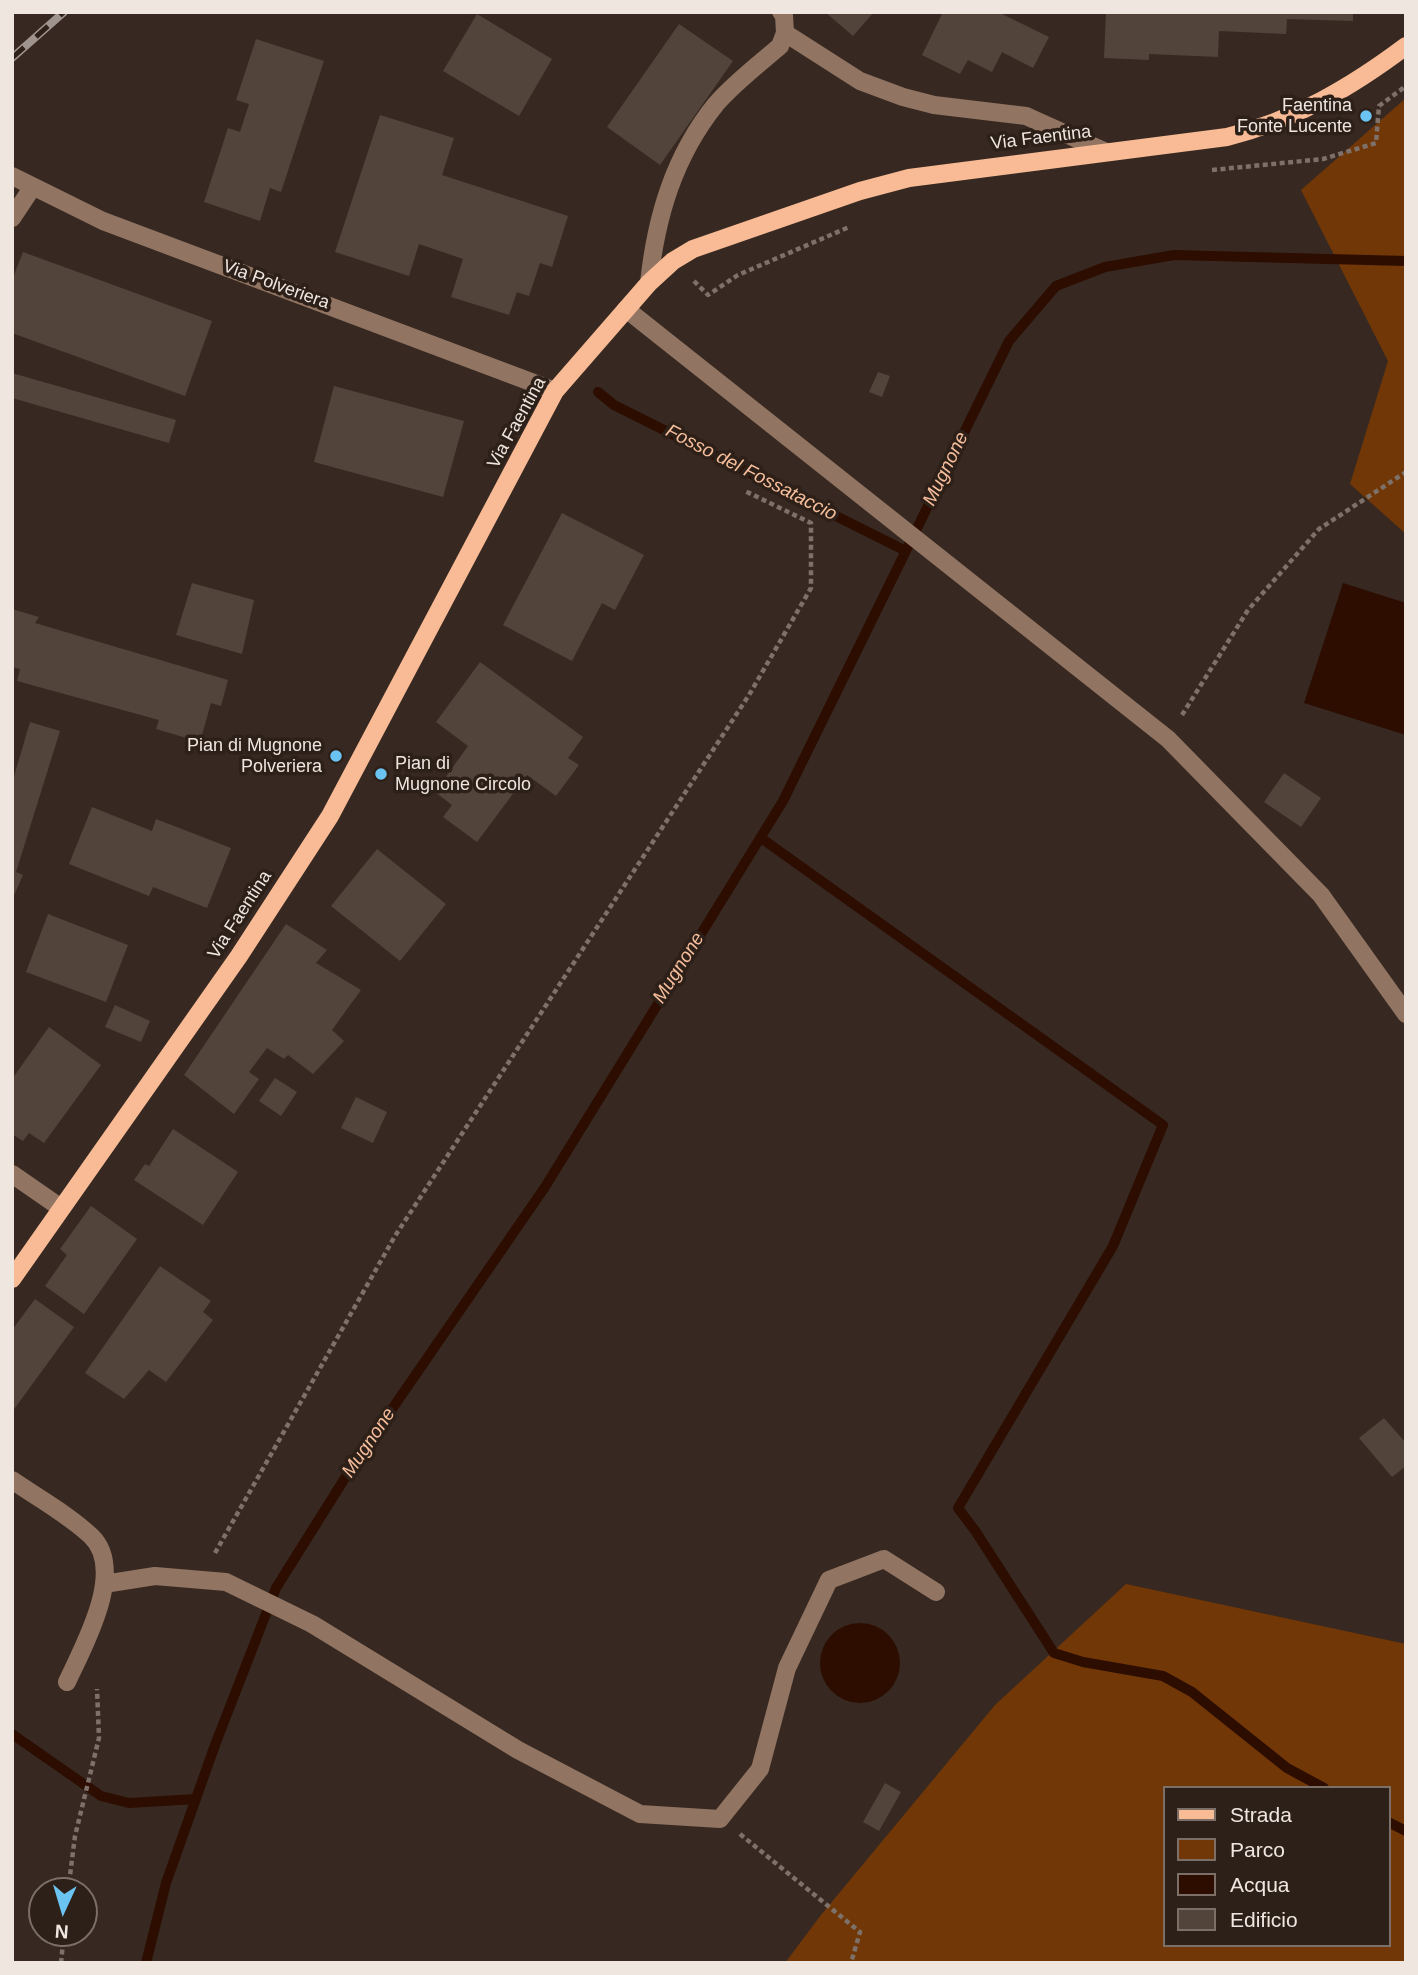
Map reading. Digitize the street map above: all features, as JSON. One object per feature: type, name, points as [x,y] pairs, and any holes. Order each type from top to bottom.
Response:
[{"type":"main road","name":"Via Faentina","points":[[12,1279],[239,956],[330,816],[555,391],[649,283],[673,261],[693,249],[860,191],[909,178],[1227,137],[1266,127],[1328,99],[1406,46]]},
{"type":"street","points":[[649,283],[653,248],[668,188],[687,146],[718,103],[780,46],[785,33],[784,15],[781,12]]},
{"type":"street","points":[[785,33],[860,81],[903,97],[934,106],[1026,116],[1106,152]]},
{"type":"street","name":"Via Polveriera","points":[[12,176],[103,221],[555,391]]},
{"type":"street","points":[[12,218],[32,188]]},
{"type":"street","points":[[626,309],[1168,739],[1321,895],[1406,1014]]},
{"type":"street","points":[[12,1174],[61,1208]]},
{"type":"street","points":[[12,1480],[93,1538],[104,1560],[104,1584],[91,1634],[70,1675]]},
{"type":"street","points":[[104,1584],[155,1576],[226,1582],[299,1618],[517,1750],[640,1814],[720,1819],[760,1769],[787,1668],[829,1580],[884,1559],[936,1592]]},
{"type":"path","points":[[1198,171],[1323,159],[1376,143],[1379,106],[1406,86]]},
{"type":"path","points":[[673,261],[708,295],[738,275],[851,227]]},
{"type":"path","points":[[1168,739],[1248,610],[1319,529],[1406,472]]},
{"type":"path","points":[[201,1578],[395,1236],[749,695],[811,588],[811,523],[745,491]]},
{"type":"path","points":[[70,1675],[96,1680],[99,1738],[84,1792],[70,1877]]},
{"type":"path","points":[[720,1819],[860,1932],[852,1963]]},
{"type":"green space","points":[[1406,98],[1406,534],[1350,484],[1388,361],[1301,190]]},
{"type":"green space","points":[[1126,1584],[1406,1644],[1406,1963],[785,1963],[821,1915],[995,1705]]},
{"type":"water","points":[[1343,583],[1406,603],[1406,735],[1304,703]]},
{"type":"water","points":[[860,1623],[875,1626],[888,1635],[897,1648],[900,1663],[897,1678],[888,1691],[875,1700],[860,1703],[845,1700],[832,1691],[823,1678],[820,1663],[823,1648],[832,1635],[845,1626]]},
{"type":"building","points":[[825,12],[874,12],[853,36]]},
{"type":"building","points":[[943,12],[998,12],[1049,37],[1033,68],[1002,52],[992,72],[968,60],[960,74],[922,55]]},
{"type":"building","points":[[1106,12],[1353,12],[1353,21],[1287,19],[1286,34],[1219,31],[1218,57],[1149,54],[1149,60],[1104,58]]},
{"type":"building","points":[[477,14],[552,59],[519,116],[443,71]]},
{"type":"building","points":[[679,24],[733,61],[660,165],[607,127]]},
{"type":"building","points":[[256,39],[324,61],[281,192],[270,188],[260,221],[204,202],[228,128],[240,132],[249,104],[236,100]]},
{"type":"building","points":[[380,115],[454,138],[442,175],[568,216],[552,267],[540,263],[529,296],[517,292],[509,315],[451,297],[463,259],[419,244],[409,276],[335,252]]},
{"type":"building","points":[[23,252],[212,321],[185,396],[12,333],[12,280]]},
{"type":"building","points":[[878,372],[890,376],[882,397],[869,392]]},
{"type":"building","points":[[12,373],[176,420],[169,443],[12,398]]},
{"type":"building","points":[[334,386],[464,421],[443,497],[314,462]]},
{"type":"building","points":[[562,513],[644,555],[615,610],[602,603],[572,661],[503,625]]},
{"type":"building","points":[[192,583],[254,600],[242,654],[176,635]]},
{"type":"building","points":[[12,609],[39,617],[35,623],[228,680],[221,706],[211,703],[200,742],[156,729],[159,720],[17,681],[20,669],[12,667]]},
{"type":"building","points":[[480,662],[583,737],[568,758],[579,765],[556,796],[527,775],[477,842],[443,817],[452,805],[435,792],[468,746],[436,722]]},
{"type":"building","points":[[30,722],[60,731],[16,872],[23,875],[12,900],[12,783]]},
{"type":"building","points":[[1284,773],[1321,798],[1301,827],[1264,802]]},
{"type":"building","points":[[92,807],[152,831],[156,819],[231,848],[207,908],[153,887],[149,896],[69,864]]},
{"type":"building","points":[[377,849],[446,904],[400,961],[331,906]]},
{"type":"building","points":[[48,914],[128,945],[106,1002],[26,972]]},
{"type":"building","points":[[286,924],[327,950],[316,963],[361,990],[332,1030],[344,1041],[313,1074],[288,1055],[284,1059],[267,1048],[249,1072],[259,1079],[234,1114],[184,1075]]},
{"type":"building","points":[[115,1005],[150,1021],[141,1042],[105,1027]]},
{"type":"building","points":[[49,1027],[101,1065],[44,1143],[29,1133],[23,1141],[12,1134],[12,1079]]},
{"type":"building","points":[[275,1078],[297,1092],[281,1116],[259,1101]]},
{"type":"building","points":[[356,1097],[387,1112],[373,1143],[341,1128]]},
{"type":"building","points":[[173,1129],[238,1172],[203,1225],[134,1180],[145,1164],[149,1166]]},
{"type":"building","points":[[91,1206],[137,1239],[84,1314],[45,1286],[67,1255],[60,1249]]},
{"type":"building","points":[[160,1266],[211,1301],[203,1312],[213,1320],[166,1382],[149,1370],[124,1399],[85,1373]]},
{"type":"building","points":[[35,1299],[74,1327],[12,1412],[12,1330]]},
{"type":"building","points":[[1384,1418],[1406,1443],[1406,1466],[1392,1477],[1359,1438]]},
{"type":"building","points":[[885,1783],[901,1792],[879,1831],[863,1822]]},
{"type":"waterway","name":"Mugnone","points":[[146,1963],[166,1883],[215,1745],[276,1588],[350,1470],[545,1187],[783,801],[1009,341],[1056,286],[1105,267],[1174,255],[1406,261]]},
{"type":"waterway","name":"Fosso del Fossataccio","points":[[598,392],[614,405],[906,551]]},
{"type":"waterway","points":[[761,838],[1163,1125],[1113,1246],[958,1508],[1054,1653],[1083,1662],[1163,1676],[1192,1692],[1287,1768],[1320,1786]]},
{"type":"waterway","points":[[12,1734],[101,1796],[129,1803],[196,1799]]},
{"type":"waterway","points":[[1390,1823],[1406,1831]]},
{"type":"railway","points":[[12,58],[64,12]]},
{"type":"place","name":"Faentina Fonte Lucente","points":[[1366,116]]},
{"type":"place","name":"Pian di Mugnone Polveriera","points":[[336,756]]},
{"type":"place","name":"Pian di Mugnone Circolo","points":[[381,774]]}]
